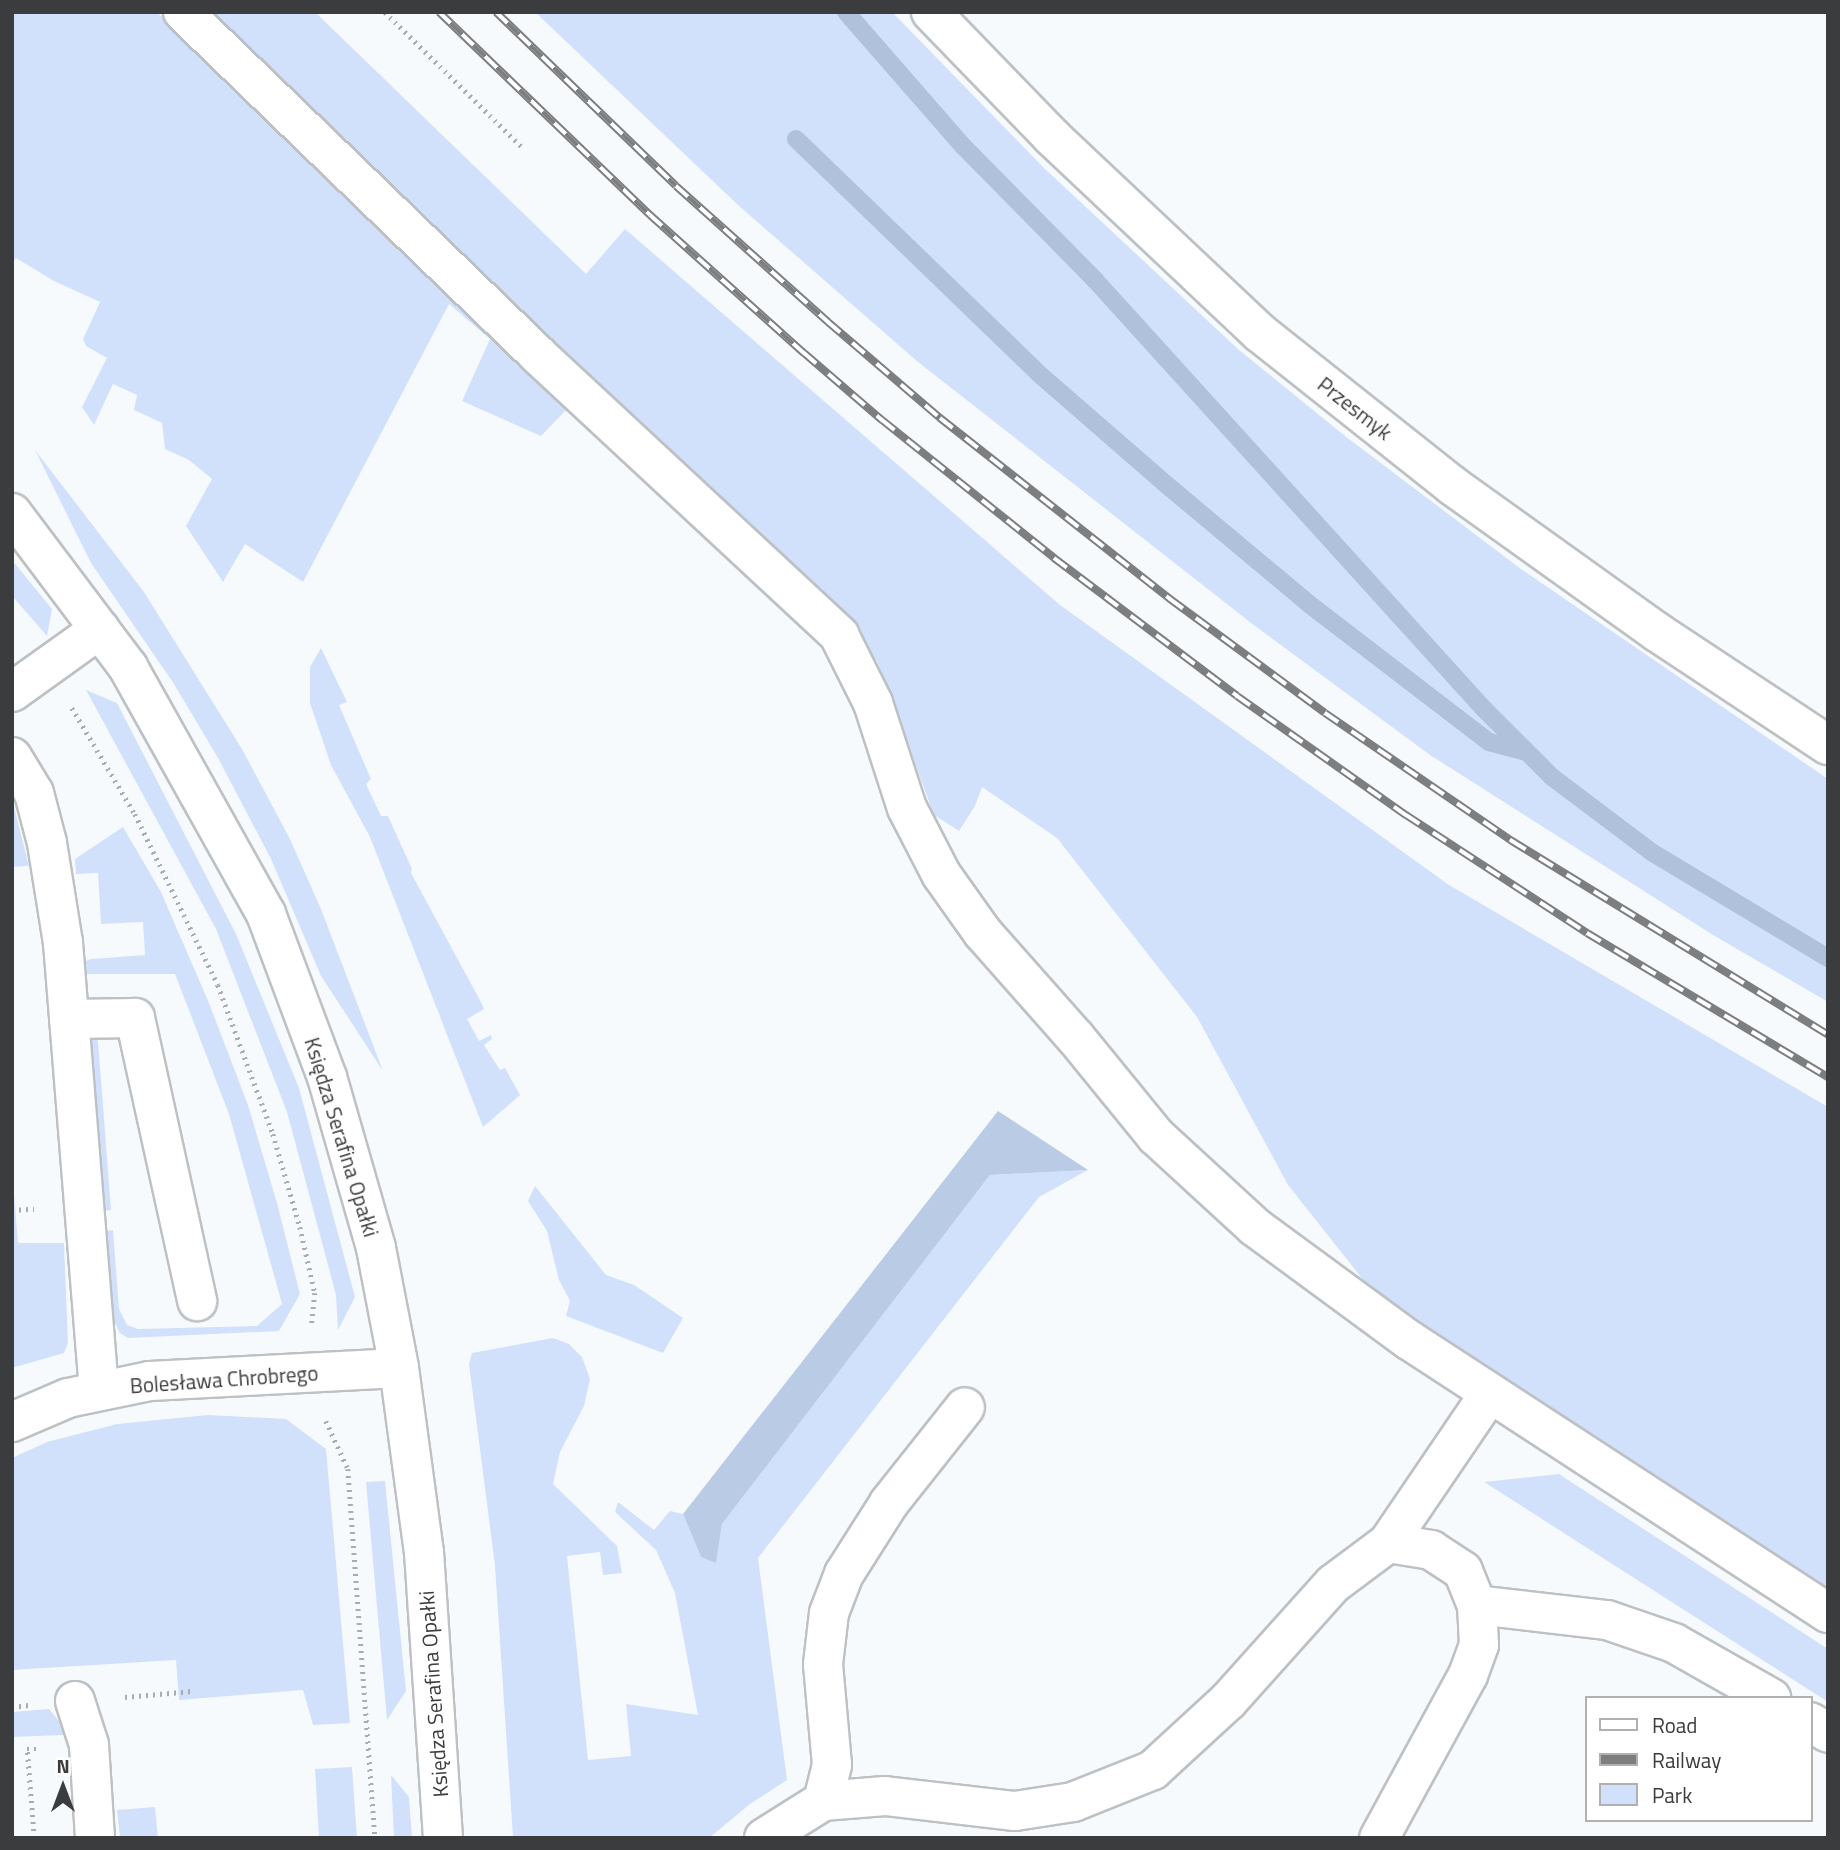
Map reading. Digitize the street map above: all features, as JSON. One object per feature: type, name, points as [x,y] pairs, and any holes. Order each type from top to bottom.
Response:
[{"type":"street","points":[[183,12],[537,354],[839,635],[873,703],[907,808],[941,874],[983,933],[1076,1038],[1156,1136],[1255,1227],[1409,1340],[1828,1613]]},
{"type":"street","name":"Przesmyk","points":[[931,12],[1051,136],[1260,333],[1453,486],[1657,632],[1828,746]]},
{"type":"street","name":"Księdza Serafina Opałki","points":[[12,513],[128,667],[266,914],[327,1077],[376,1248],[399,1368],[424,1552],[443,1838]]},
{"type":"street","points":[[12,692],[100,629]]},
{"type":"street","points":[[12,757],[34,793],[47,843],[63,943],[99,1391]]},
{"type":"street","points":[[69,1019],[135,1018],[197,1301]]},
{"type":"street","name":"Bolesława Chrobrego","points":[[12,1422],[68,1398],[150,1381],[399,1368]]},
{"type":"street","points":[[764,1838],[823,1801],[885,1796],[1016,1811],[1073,1802],[1153,1770],[1228,1701],[1333,1584],[1388,1543],[1490,1393]]},
{"type":"street","points":[[823,1801],[832,1765],[823,1664],[829,1613],[844,1574],[889,1503],[965,1407]]},
{"type":"street","points":[[1379,1838],[1468,1675],[1479,1645],[1477,1605],[1463,1571],[1431,1550],[1388,1543]]},
{"type":"street","points":[[1477,1605],[1607,1620],[1674,1643],[1767,1696]]},
{"type":"street","points":[[75,1701],[89,1745],[95,1838]]},
{"type":"street","points":[[1812,1723],[1828,1733]]},
{"type":"path","points":[[385,12],[521,146]]},
{"type":"path","points":[[69,703],[135,814],[218,985],[273,1134],[300,1227],[315,1293],[312,1328]]},
{"type":"path","points":[[319,1413],[338,1444],[348,1469],[375,1838]]},
{"type":"path","points":[[27,1749],[34,1838]]},
{"type":"green space","points":[[12,12],[156,12],[219,62],[569,407],[541,436],[462,401],[490,339],[449,304],[303,582],[245,544],[223,582],[186,526],[212,479],[189,460],[165,449],[162,423],[134,410],[137,395],[113,384],[94,425],[82,407],[107,358],[86,346],[83,339],[100,302],[54,281],[16,258],[12,263]]},
{"type":"green space","points":[[204,12],[315,12],[586,274],[625,229],[1060,605],[1449,885],[1828,1107],[1828,1602],[1380,1301],[1288,1185],[1197,1017],[1057,838],[982,787],[975,806],[959,831],[934,815],[877,661],[822,594]]},
{"type":"green space","points":[[535,12],[892,12],[1044,168],[1238,349],[1345,436],[1521,569],[1828,779],[1828,1002],[1713,935],[1430,755],[1255,626],[918,362],[738,205]]},
{"type":"green space","points":[[35,450],[144,592],[242,749],[290,839],[321,909],[383,1071],[321,976],[271,859],[218,758],[174,684],[91,563]]},
{"type":"green space","points":[[12,560],[52,609],[47,636],[12,596]]},
{"type":"green space","points":[[321,648],[347,702],[339,705],[371,779],[366,784],[381,816],[388,816],[412,869],[411,873],[484,1009],[467,1019],[479,1041],[491,1035],[492,1039],[484,1045],[500,1070],[505,1068],[520,1095],[483,1127],[370,837],[331,765],[310,703],[310,667]]},
{"type":"green space","points":[[86,690],[117,703],[236,934],[299,1088],[355,1297],[338,1330],[336,1295],[287,1112],[216,929]]},
{"type":"green space","points":[[12,799],[29,866],[12,867]]},
{"type":"green space","points":[[123,827],[161,892],[209,1003],[248,1105],[300,1294],[279,1331],[128,1338],[120,1333],[112,1318],[106,1231],[113,1230],[119,1309],[127,1325],[138,1329],[257,1326],[282,1304],[229,1114],[175,974],[86,974],[86,961],[91,959],[145,955],[143,922],[101,924],[98,873],[76,874],[75,859]]},
{"type":"green space","points":[[90,1029],[97,1029],[103,1105],[111,1210],[104,1211]]},
{"type":"green space","points":[[12,1170],[18,1243],[64,1243],[68,1343],[64,1353],[12,1368]]},
{"type":"green space","points":[[1088,1170],[1039,1197],[758,1558],[787,1780],[750,1804],[709,1838],[513,1838],[495,1566],[469,1364],[472,1353],[553,1338],[569,1344],[582,1357],[590,1379],[584,1406],[560,1452],[553,1484],[617,1546],[622,1573],[603,1575],[600,1552],[567,1556],[588,1760],[631,1756],[626,1704],[698,1715],[675,1593],[656,1550],[615,1512],[618,1502],[654,1530],[670,1511],[683,1514],[701,1557],[716,1562],[722,1524],[990,1175]]},
{"type":"green space","points":[[535,1186],[606,1275],[634,1285],[683,1318],[663,1353],[566,1316],[570,1301],[559,1280],[547,1231],[528,1201]]},
{"type":"green space","points":[[208,1415],[286,1419],[326,1449],[350,1723],[313,1725],[303,1690],[179,1700],[176,1660],[12,1670],[12,1458],[47,1442],[117,1424]]},
{"type":"green space","points":[[1559,1474],[1828,1649],[1828,1702],[1484,1482]]},
{"type":"green space","points":[[385,1481],[406,1691],[387,1720],[366,1482]]},
{"type":"green space","points":[[49,1709],[64,1727],[64,1735],[12,1737],[12,1712]]},
{"type":"green space","points":[[352,1767],[357,1838],[319,1838],[315,1769]]},
{"type":"green space","points":[[391,1775],[409,1797],[412,1838],[394,1838]]},
{"type":"green space","points":[[155,1807],[158,1838],[120,1838],[117,1810]]},
{"type":"shaded area","points":[[998,1111],[1088,1170],[990,1175],[722,1524],[716,1563],[701,1557],[683,1514]]},
{"type":"waterway","points":[[846,12],[963,146],[1095,280],[1484,709],[1552,777],[1653,853],[1828,958]]},
{"type":"waterway","points":[[796,139],[1038,373],[1168,486],[1309,604],[1489,742],[1527,752]]},
{"type":"railway","points":[[439,12],[650,215],[804,353],[882,420],[1054,558],[1237,696],[1406,815],[1587,933],[1828,1077]]},
{"type":"railway","points":[[496,12],[676,186],[828,322],[940,418],[1170,599],[1325,713],[1512,841],[1828,1035]]}]
